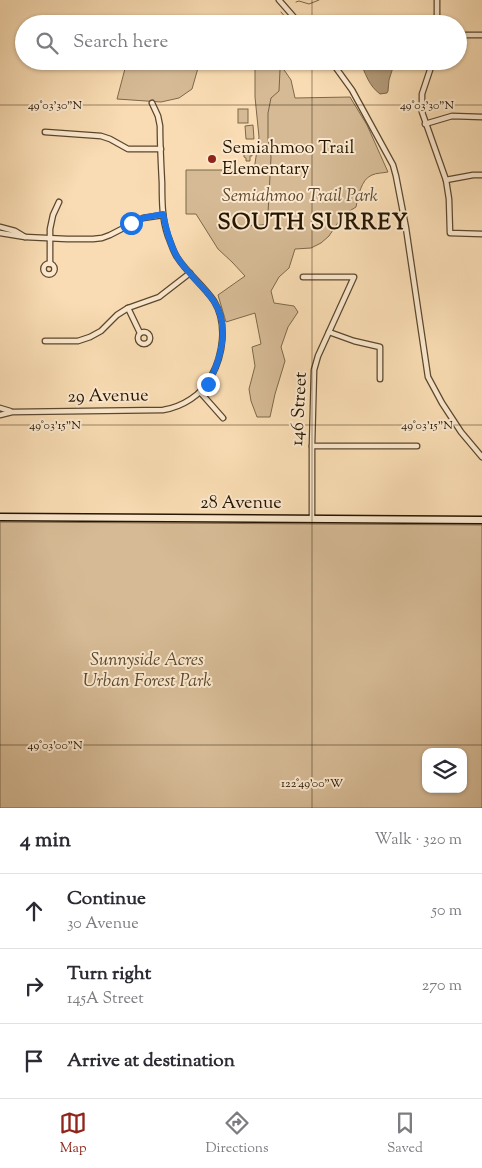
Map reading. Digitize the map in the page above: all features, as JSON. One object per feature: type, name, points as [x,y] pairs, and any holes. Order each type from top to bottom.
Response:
[{"type":"street","points":[[279,0],[292,15]]},
{"type":"street","points":[[437,0],[437,15]]},
{"type":"street","points":[[467,35],[482,36]]},
{"type":"street","points":[[338,70],[352,90],[380,140],[394,170],[406,228],[428,377],[461,432],[482,458]]},
{"type":"street","points":[[430,70],[422,94],[422,112],[446,180],[449,199],[450,233],[482,234]]},
{"type":"street","points":[[152,103],[159,122],[163,214],[168,235],[177,256],[214,301],[222,326],[220,355],[216,369],[208,384],[200,392],[223,418]]},
{"type":"street","points":[[425,124],[452,116],[482,117]]},
{"type":"street","points":[[45,132],[101,136],[128,149],[161,149]]},
{"type":"street","points":[[446,180],[482,175]]},
{"type":"street","points":[[50,264],[51,222],[58,202]]},
{"type":"street","points":[[25,237],[15,231],[1,227],[1,233],[25,237],[93,239],[110,235],[143,218],[163,214]]},
{"type":"street","points":[[45,341],[85,339],[101,331],[113,318],[128,308],[159,297],[190,273]]},
{"type":"street","name":"146 Street","points":[[303,277],[354,277],[318,356],[314,370],[312,519]]},
{"type":"street","points":[[128,308],[140,332]]},
{"type":"street","points":[[329,332],[354,341],[380,347],[380,379]]},
{"type":"street","name":"29 Avenue","points":[[0,414],[12,412],[162,410],[183,404],[200,392]]},
{"type":"street","name":"29 Avenue","points":[[0,408],[12,412]]},
{"type":"street","points":[[312,446],[417,446]]},
{"type":"street","name":"28 Avenue","points":[[0,517],[482,520]]},
{"type":"green space","points":[[125,70],[197,70],[192,89],[179,98],[161,102],[117,99]]},
{"type":"green space","name":"Semiahmoo Trail Park","points":[[255,70],[284,70],[291,80],[295,98],[350,97],[367,125],[388,172],[374,174],[365,180],[356,207],[343,215],[329,236],[321,243],[311,248],[295,249],[289,268],[279,277],[271,291],[274,303],[294,306],[298,312],[288,327],[281,347],[285,361],[270,417],[257,417],[249,389],[255,366],[252,347],[261,344],[255,313],[226,322],[218,295],[245,276],[218,249],[196,214],[186,214],[186,170],[254,170],[259,137],[255,97]]},
{"type":"green space","points":[[238,109],[248,109],[248,123],[238,123]]},
{"type":"green space","points":[[253,125],[254,139],[246,139],[245,126]]},
{"type":"green space","points":[[244,145],[252,145],[250,161],[246,161],[244,157]]},
{"type":"green space","name":"Sunnyside Acres Urban Forest Park","points":[[0,522],[482,525],[482,808],[0,808]]},
{"type":"shaded area","points":[[364,70],[392,70],[387,93],[380,94],[368,79]]},
{"type":"waterway","points":[[296,2],[309,4],[319,0]]},
{"type":"waterway","points":[[217,228],[265,224],[268,213],[271,157],[268,139],[268,113],[271,98],[279,91],[280,70]]},
{"type":"place","name":"Semiahmoo Trail Elementary","points":[[212,159]]},
{"type":"district","name":"SOUTH SURREY","points":[[313,224]]},
{"type":"route","points":[[131,223],[143,218],[163,214],[168,235],[177,256],[214,301],[222,326],[222,340],[216,369],[208,384]]}]
